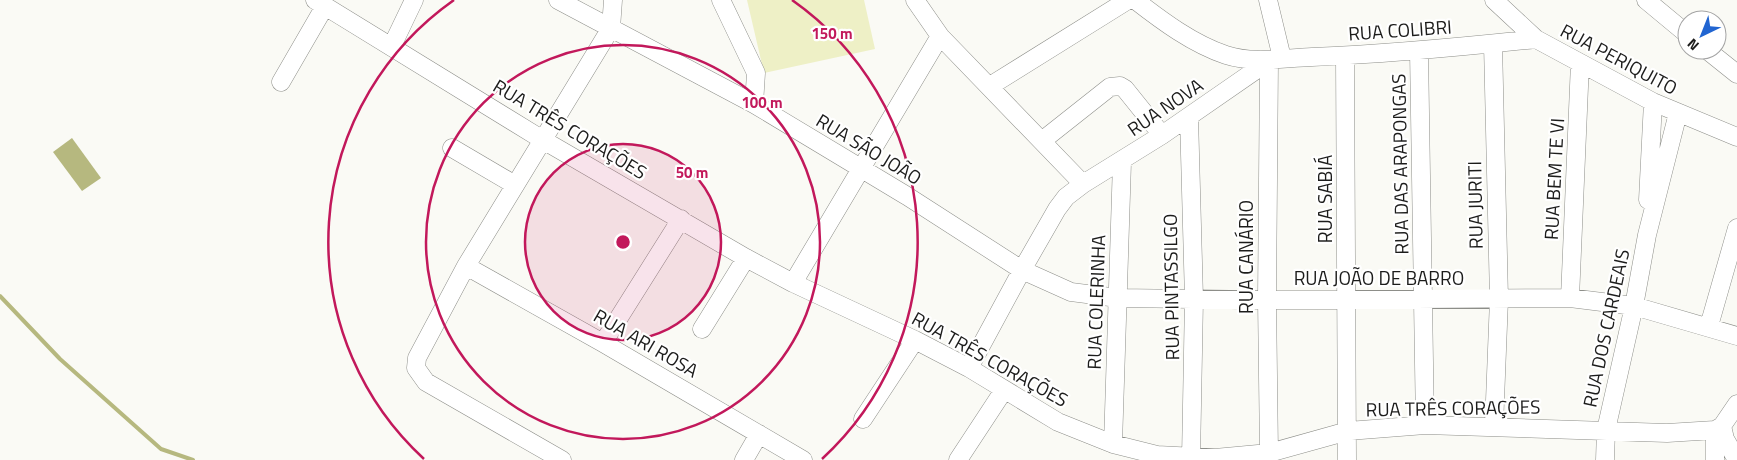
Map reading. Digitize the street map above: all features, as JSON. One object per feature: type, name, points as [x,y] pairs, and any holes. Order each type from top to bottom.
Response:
[{"type":"street","points":[[392,46],[414,0]]},
{"type":"street","name":"RUA SÃO JOÃO","points":[[558,0],[754,104],[863,169],[1022,270]]},
{"type":"street","points":[[562,460],[426,382],[416,368],[417,358],[466,266],[611,28],[613,0]]},
{"type":"street","points":[[721,0],[756,73],[754,104]]},
{"type":"street","points":[[916,0],[940,36],[1043,140],[1083,184]]},
{"type":"street","points":[[990,86],[1128,0]]},
{"type":"street","name":"RUA COLIBRI","points":[[1135,0],[1162,21],[1206,46],[1242,59],[1275,60],[1419,51],[1536,39]]},
{"type":"street","name":"RUA CANÁRIO","points":[[1268,0],[1275,60],[1267,300],[1269,452]]},
{"type":"street","name":"RUA PERIQUITO","points":[[1494,0],[1536,39],[1653,102],[1737,137]]},
{"type":"street","points":[[1646,0],[1677,26]]},
{"type":"street","points":[[281,82],[320,3]]},
{"type":"street","name":"RUA TRÊS CORAÇÕES","points":[[320,3],[543,140],[746,258],[793,283],[915,340],[969,368],[1058,422],[1113,444],[1157,455],[1215,459],[1269,452],[1348,431],[1425,425],[1667,433],[1725,429]]},
{"type":"street","points":[[793,283],[863,169],[940,36]]},
{"type":"street","name":"RUA JURITI","points":[[1493,44],[1498,299],[1494,426]]},
{"type":"street","name":"RUA DAS ARAPONGAS","points":[[1419,51],[1425,425]]},
{"type":"street","name":"RUA SABIÁ","points":[[1345,56],[1348,460]]},
{"type":"street","name":"RUA NOVA","points":[[969,368],[1022,270],[1057,209],[1066,197],[1083,184],[1162,136],[1275,60]]},
{"type":"street","points":[[1720,60],[1737,74]]},
{"type":"street","name":"RUA BEM TE VI","points":[[1570,298],[1580,63]]},
{"type":"street","points":[[1043,140],[1110,87],[1115,86],[1125,89],[1162,136]]},
{"type":"street","name":"RUA DOS CARDEAIS","points":[[1647,235],[1653,102]]},
{"type":"street","name":"RUA DOS CARDEAIS","points":[[1605,460],[1606,430],[1634,306],[1647,235],[1678,113]]},
{"type":"street","name":"RUA PINTASSILGO","points":[[1189,117],[1194,298],[1192,458]]},
{"type":"street","points":[[452,148],[515,185]]},
{"type":"street","name":"RUA COLERINHA","points":[[1113,444],[1122,162]]},
{"type":"street","points":[[603,343],[681,219]]},
{"type":"street","points":[[1709,326],[1737,228]]},
{"type":"street","points":[[702,329],[746,258]]},
{"type":"street","name":"RUA ARI ROSA","points":[[466,266],[603,343],[803,460]]},
{"type":"street","name":"RUA JOÃO DE BARRO","points":[[1022,270],[1071,292],[1118,298],[1347,301],[1570,298],[1634,306],[1709,326],[1737,336]]},
{"type":"street","points":[[863,419],[915,340]]},
{"type":"street","points":[[958,460],[1004,390]]},
{"type":"street","points":[[1715,460],[1725,429],[1737,404]]},
{"type":"street","points":[[1725,429],[1725,439],[1737,460]]},
{"type":"street","points":[[744,460],[760,434]]},
{"type":"shaded area","points":[[747,0],[864,0],[875,49],[764,73]]},
{"type":"shaded area","points":[[72,138],[101,178],[82,191],[53,152]]},
{"type":"waterway","points":[[0,296],[60,359],[161,449],[193,460]]}]
